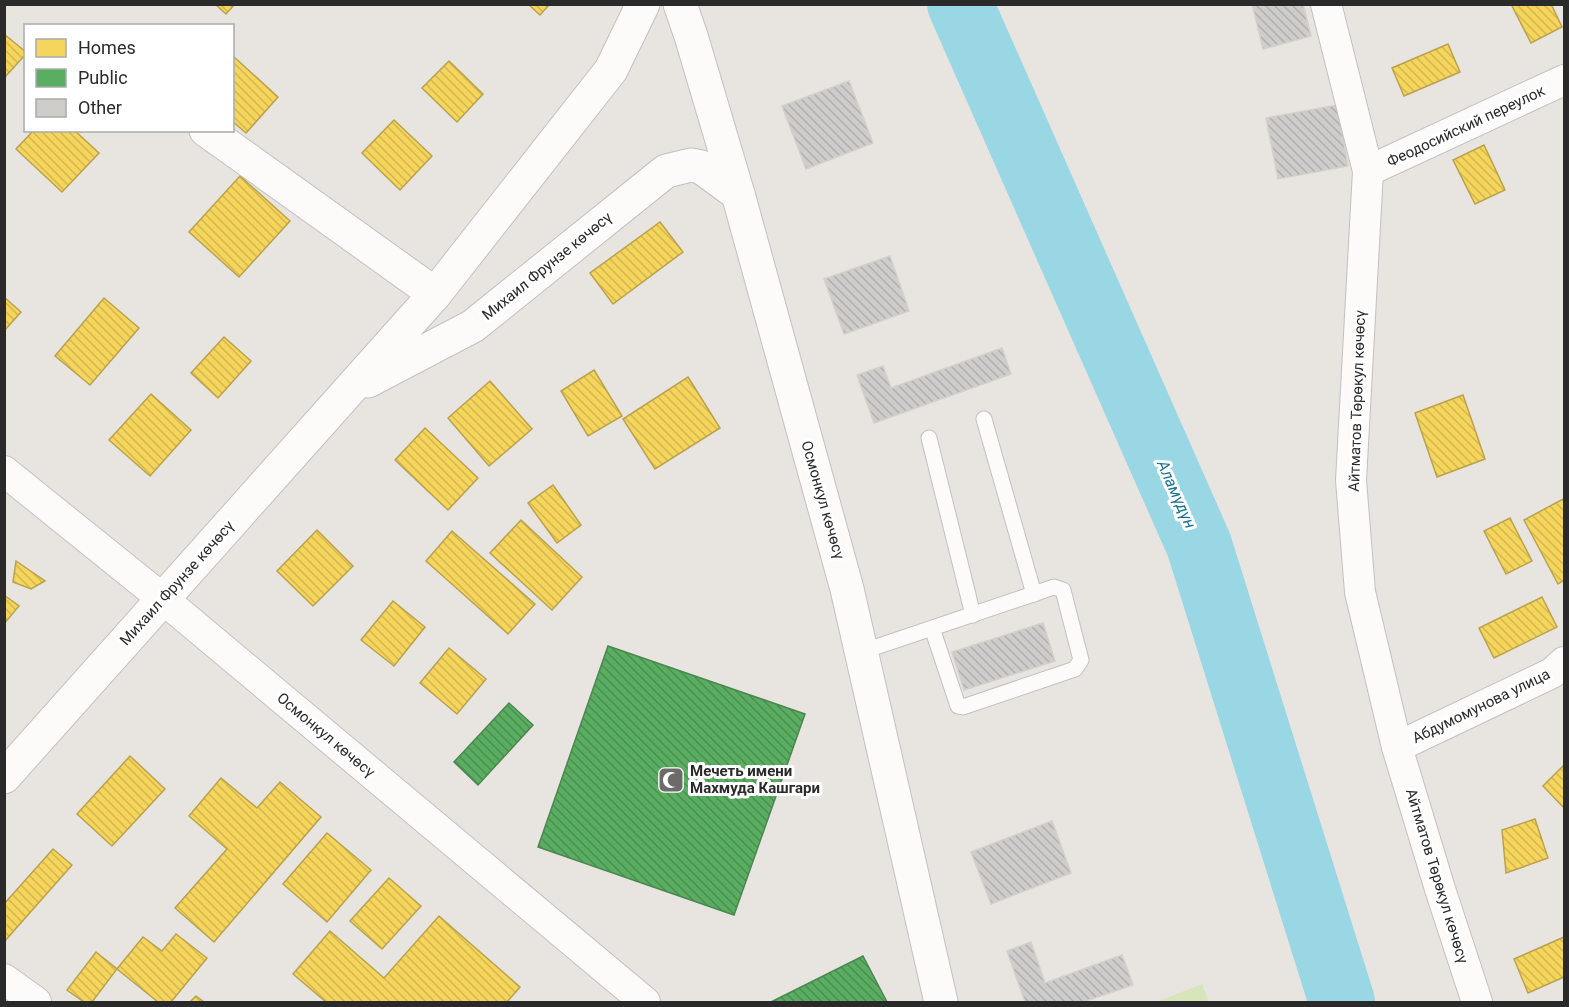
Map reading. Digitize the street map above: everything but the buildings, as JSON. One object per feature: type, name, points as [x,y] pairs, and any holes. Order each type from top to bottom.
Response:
[{"type":"main road","name":"Михаил Фрунзе көчөсү","points":[[4,777],[435,294],[610,70],[643,4]]},
{"type":"main road","name":"Осмонкул көчөсү","points":[[680,4],[738,194],[848,589],[941,1002]]},
{"type":"main road","points":[[209,132],[435,294]]},
{"type":"main road","name":"Михаил Фрунзе көчөсү","points":[[350,390],[473,326],[666,171],[691,165],[701,167],[738,194]]},
{"type":"street","name":"Айтматов Төрөкул көчөсү","points":[[1326,4],[1368,171],[1351,480],[1360,592],[1397,747],[1477,1002]]},
{"type":"street","name":"Феодосийский переулок","points":[[1368,171],[1564,80]]},
{"type":"street","name":"Осмонкул көчөсү","points":[[4,471],[164,598],[645,1002]]},
{"type":"street","name":"Абдумомунова улица","points":[[1397,747],[1552,672],[1564,662]]},
{"type":"street","points":[[4,979],[36,1002]]},
{"type":"lane","points":[[984,419],[1034,594]]},
{"type":"lane","points":[[929,438],[973,615]]},
{"type":"lane","points":[[861,652],[932,628],[973,615],[1054,587],[1063,590],[1081,660],[1075,669],[963,707],[958,706],[932,628]]},
{"type":"green space","points":[[1202,984],[1209,1002],[1156,1002]]},
{"type":"waterway","name":"Аламүдүн","points":[[960,4],[1199,545],[1342,1002]]},
{"type":"place","name":"Мечеть имени Махмуда Кашгари","points":[[671,780]]}]
